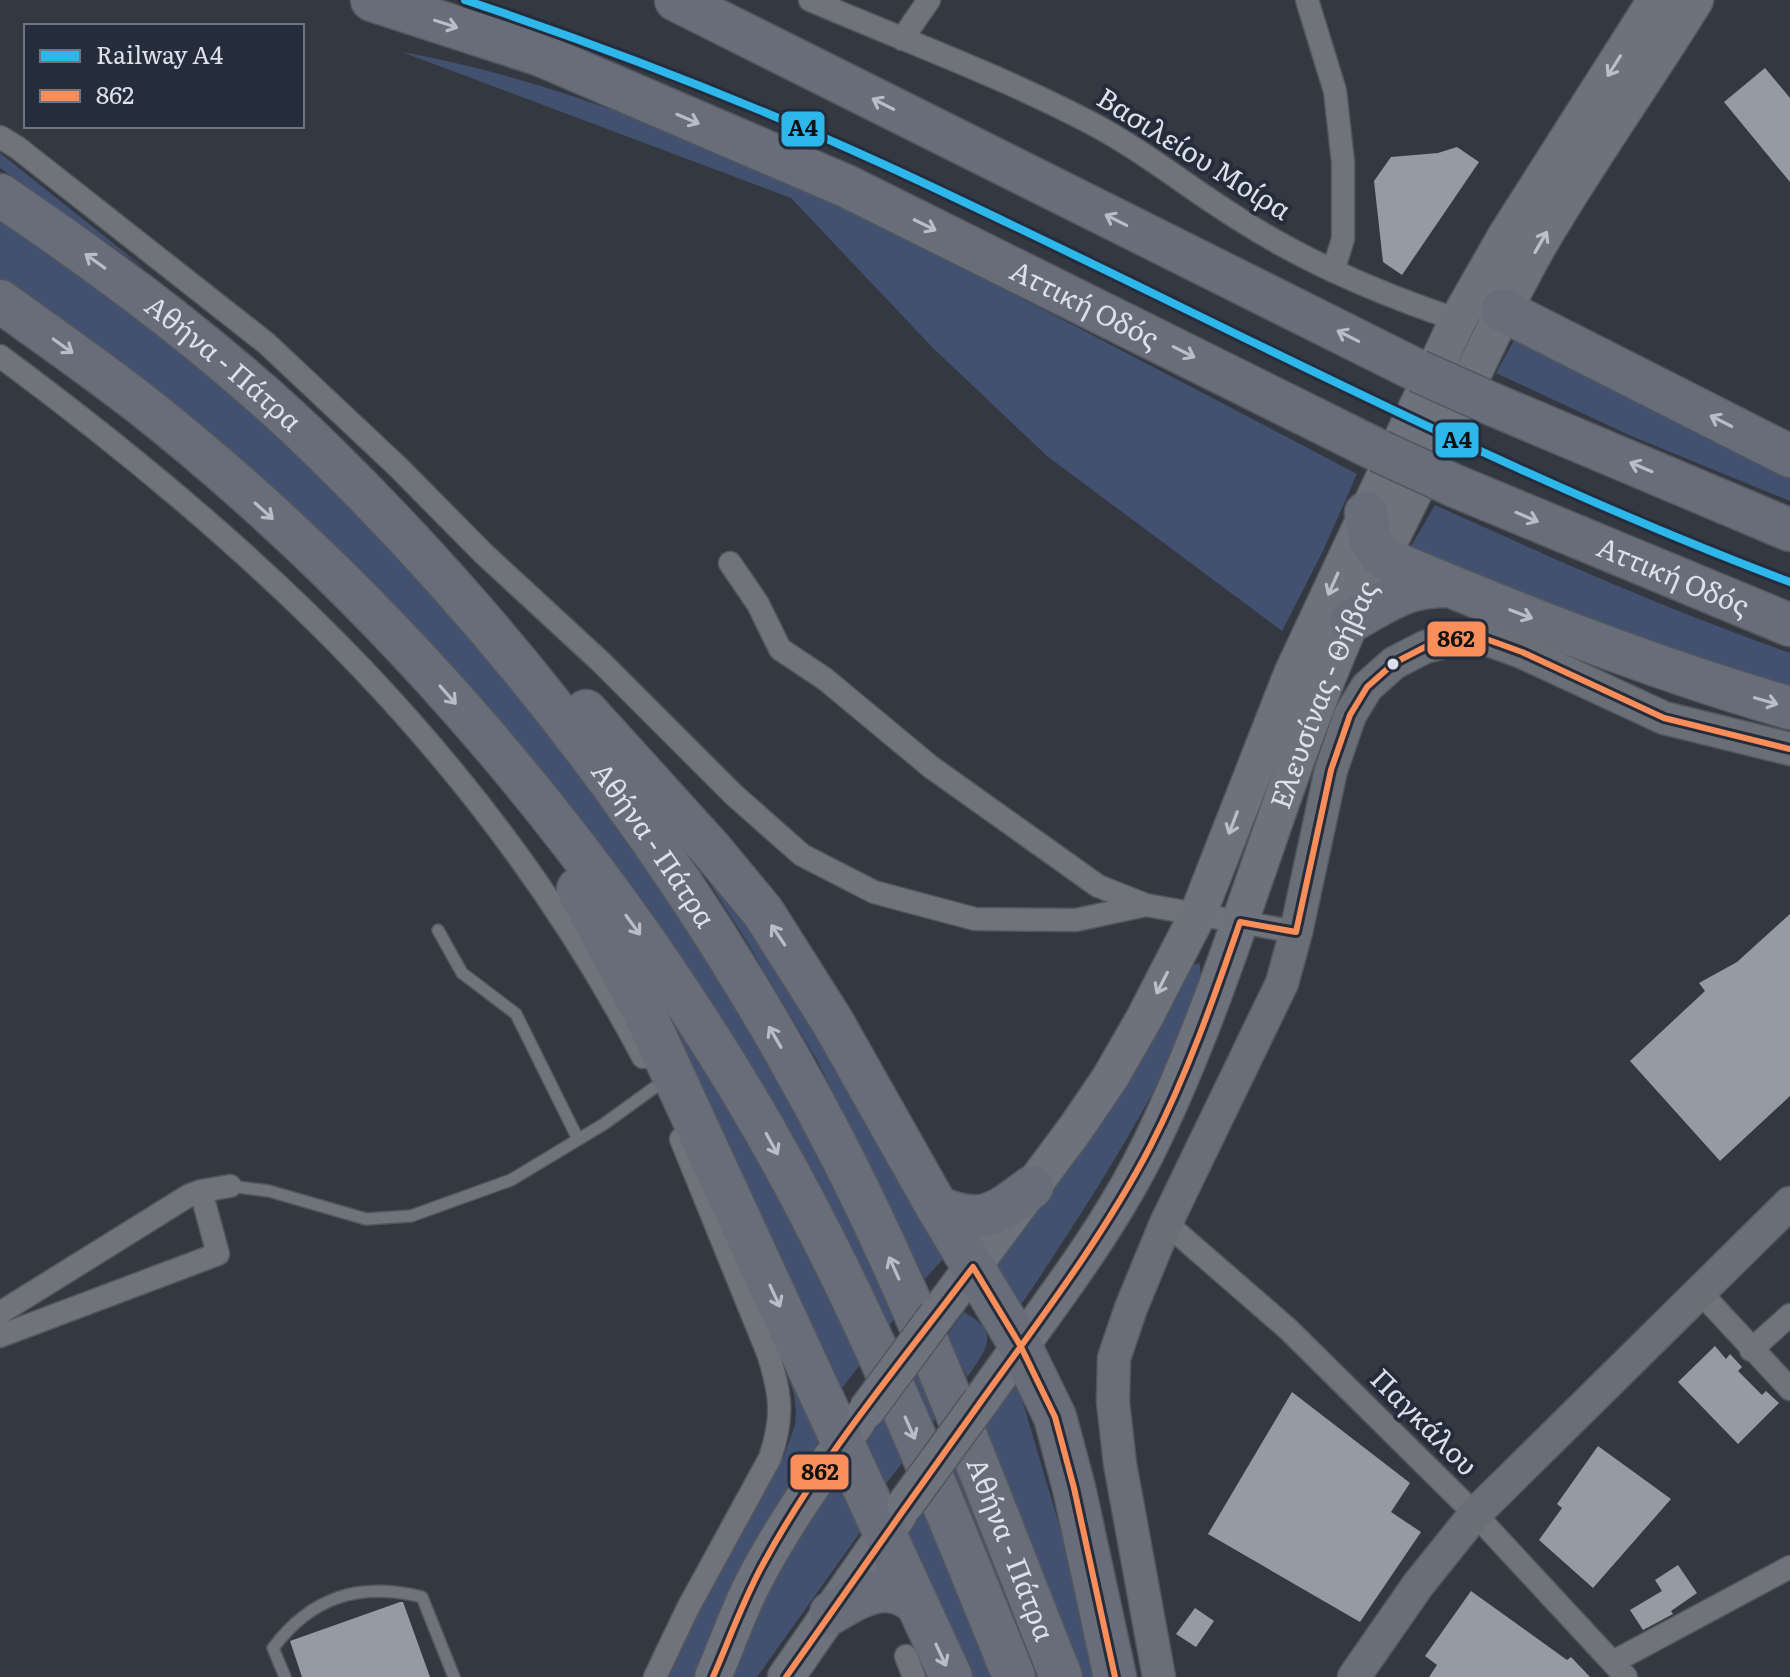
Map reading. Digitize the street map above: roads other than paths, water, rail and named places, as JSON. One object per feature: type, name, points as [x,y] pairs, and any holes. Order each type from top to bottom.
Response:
[{"type":"highway","name":"Αττική Οδός","points":[[372,0],[541,55],[846,186],[1379,451],[1455,486],[1790,625]]},
{"type":"highway","points":[[676,0],[1418,371],[1790,530]]},
{"type":"highway","name":"Αθήνα - Πάτρα","points":[[0,195],[118,278],[179,326],[327,455],[456,593],[555,711],[661,852],[750,993],[814,1104],[876,1227],[932,1356],[1061,1677]]},
{"type":"highway","name":"Αθήνα - Πάτρα","points":[[0,301],[142,406],[270,515],[404,646],[572,844],[639,932],[723,1060],[829,1252],[873,1344],[954,1530],[1014,1677]]},
{"type":"highway","points":[[1502,310],[1790,456]]},
{"type":"highway","points":[[327,455],[466,582],[710,848],[763,912],[832,1021],[937,1207],[1020,1345],[1055,1417],[1074,1488],[1115,1677]]},
{"type":"highway","points":[[1366,513],[1370,540],[1383,558],[1448,586],[1721,688],[1790,708]]},
{"type":"highway","points":[[1351,621],[1396,595],[1420,586],[1448,586]]},
{"type":"highway","points":[[498,754],[600,927],[854,1427],[895,1519],[917,1604],[951,1677]]},
{"type":"highway","points":[[937,1207],[960,1216],[981,1217],[1003,1209],[1032,1187]]},
{"type":"highway","points":[[831,1613],[860,1595],[875,1591],[892,1590],[917,1604]]},
{"type":"main road","name":"Ελευσίνας - Θήβας","points":[[713,1677],[752,1584],[769,1552],[854,1427],[1110,1078],[1145,1017],[1198,914],[1292,674],[1458,320],[1506,236],[1656,0]]},
{"type":"main road","name":"Ελευσίνας - Θήβας","points":[[895,1519],[1069,1280],[1150,1147],[1206,1020],[1291,773],[1351,621],[1502,310],[1581,176],[1695,0]]},
{"type":"main road","points":[[1458,320],[1502,310]]},
{"type":"main road","points":[[786,1677],[895,1519]]},
{"type":"street","name":"Βασιλείου Μοίρα","points":[[810,0],[942,54],[1089,122],[1140,151],[1244,222],[1333,271],[1458,320]]},
{"type":"street","points":[[902,39],[929,0]]},
{"type":"street","points":[[1307,0],[1335,91],[1343,162],[1343,239],[1333,271]]},
{"type":"street","points":[[0,137],[266,343],[398,467],[484,554],[601,662],[734,795],[802,855],[874,892],[975,919],[1076,920],[1146,905]]},
{"type":"street","points":[[0,356],[106,436],[233,542],[290,593],[390,697],[475,796],[516,851],[594,972],[658,1085],[768,1353],[778,1385],[781,1410],[779,1433],[770,1458],[688,1608],[655,1677]]},
{"type":"street","points":[[730,563],[758,604],[780,649],[825,679],[931,767],[1098,886],[1146,905],[1296,932]]},
{"type":"street","points":[[1159,1677],[1120,1464],[1113,1402],[1114,1358],[1166,1223],[1282,983],[1331,770],[1350,715],[1367,687],[1394,663],[1425,647],[1456,639],[1486,639],[1522,652],[1664,718],[1790,749]]},
{"type":"street","points":[[0,1313],[188,1196],[230,1186]]},
{"type":"street","points":[[0,1336],[218,1254],[201,1191]]},
{"type":"street","points":[[1354,1677],[1418,1585],[1475,1514],[1790,1203]]},
{"type":"street","name":"Παγκάλου","points":[[1166,1223],[1288,1329],[1475,1514],[1620,1670]]},
{"type":"street","points":[[1700,1292],[1790,1389]]},
{"type":"street","points":[[1751,1350],[1790,1315]]},
{"type":"street","points":[[1620,1670],[1790,1567]]},
{"type":"lane","points":[[438,930],[462,973],[516,1014],[578,1139]]},
{"type":"lane","points":[[230,1186],[269,1191],[366,1219],[411,1216],[511,1180],[658,1085]]},
{"type":"lane","points":[[285,1677],[273,1648],[298,1619],[349,1594],[388,1590],[422,1597],[454,1677]]},
{"type":"rail line","name":"A4","points":[[465,0],[572,37],[782,119],[998,218],[1334,382],[1560,487],[1790,582]]}]
